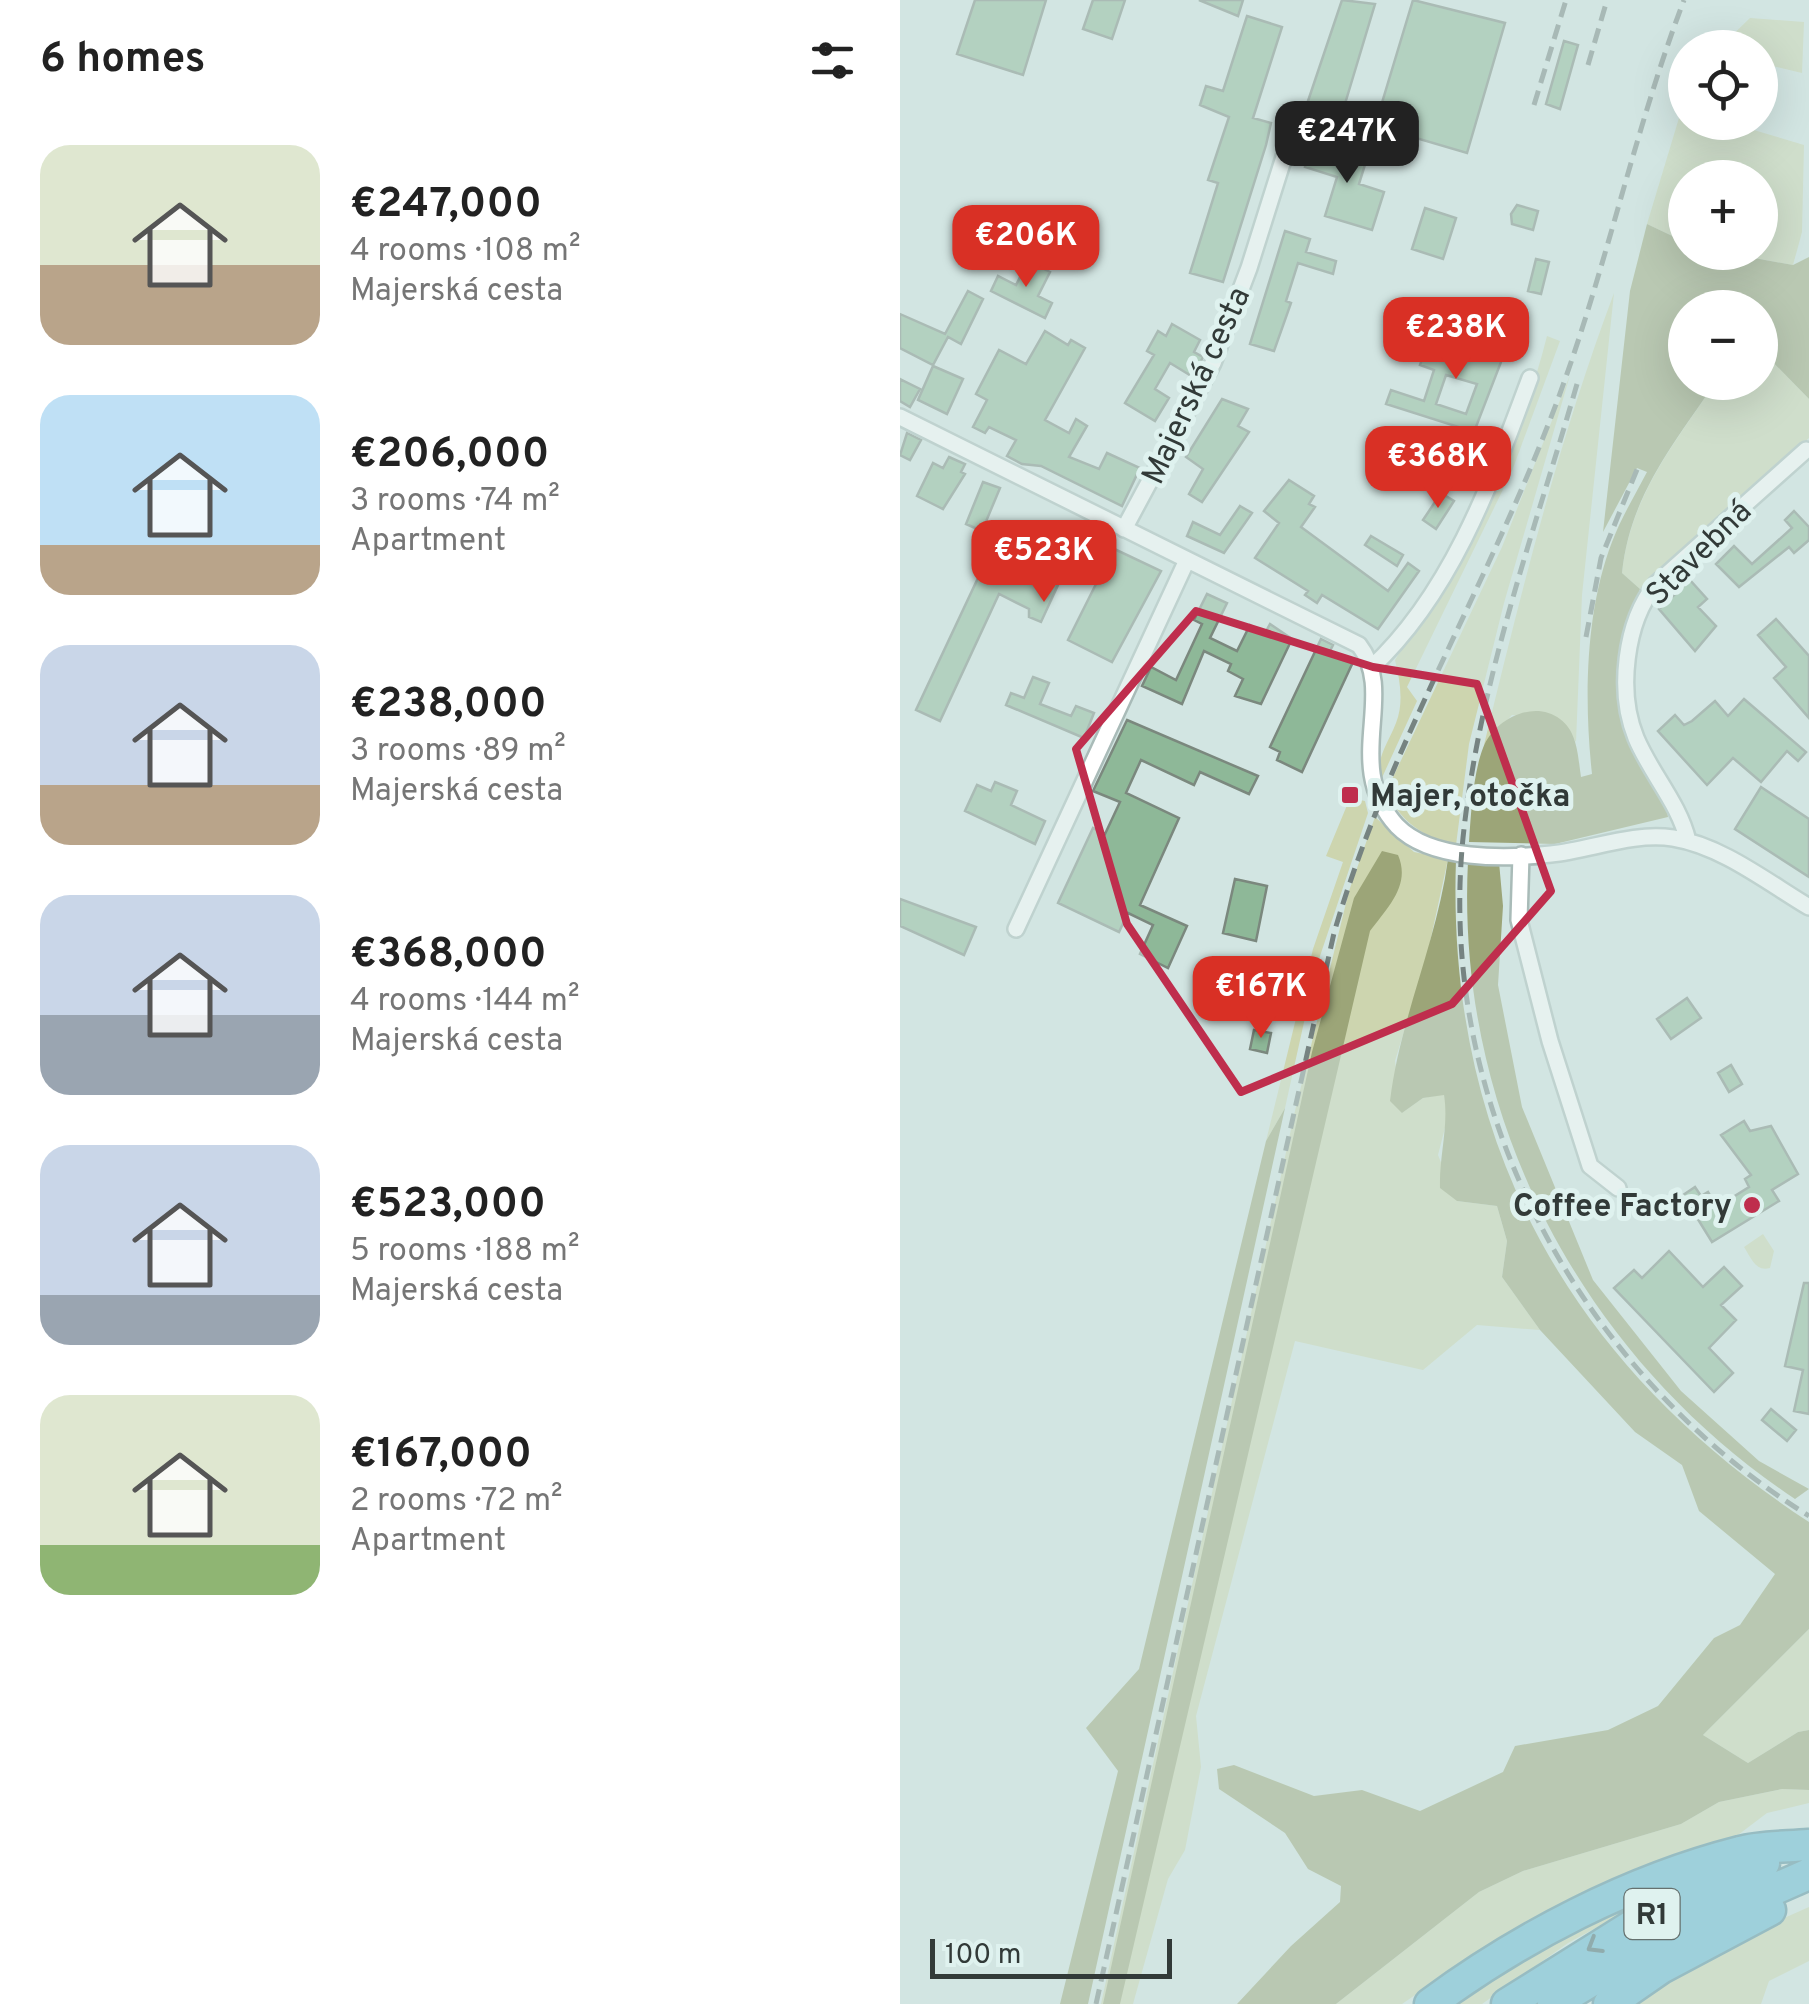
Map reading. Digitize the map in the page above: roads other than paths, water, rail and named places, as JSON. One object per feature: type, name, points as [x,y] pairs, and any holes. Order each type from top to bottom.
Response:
[{"type":"highway","points":[[1430,2004],[1546,1930],[1637,1888],[1742,1851],[1809,1846]]},
{"type":"highway","name":"R1","points":[[1507,2004],[1646,1916],[1809,1846]]},
{"type":"highway","name":"R1","points":[[1554,2004],[1660,1939],[1809,1874]]},
{"type":"highway","points":[[1608,2004],[1661,1968],[1809,1886]]},
{"type":"street","name":"Majerská cesta","points":[[1124,529],[1219,348],[1295,122]]},
{"type":"street","points":[[1371,668],[1400,640],[1444,573],[1486,491],[1530,378]]},
{"type":"street","points":[[900,418],[1348,636],[1367,656],[1371,668],[1369,769],[1378,799],[1396,824],[1420,844],[1521,855],[1550,854],[1638,838],[1688,841],[1809,907]]},
{"type":"street","name":"Stavebná","points":[[1688,841],[1682,819],[1634,735],[1628,662],[1633,626],[1643,600],[1656,584],[1806,450]]},
{"type":"street","points":[[1016,929],[1186,560]]},
{"type":"street","points":[[1521,855],[1518,920],[1550,1040],[1590,1166],[1618,1188]]},
{"type":"railway","points":[[1534,105],[1566,0]]},
{"type":"railway","points":[[1588,65],[1607,0]]},
{"type":"railway","points":[[1096,2004],[1334,933],[1380,802],[1548,425],[1585,320],[1648,106],[1684,0]]},
{"type":"railway","points":[[1577,384],[1510,608],[1471,780],[1463,838],[1461,939],[1474,1038],[1500,1134],[1540,1225],[1592,1310],[1655,1388],[1728,1457],[1809,1516]]},
{"type":"railway","points":[[1586,637],[1601,558],[1638,467]]},
{"type":"place","name":"Majer, otočka","points":[[1350,795]]},
{"type":"place","name":"Coffee Factory","points":[[1752,1205]]}]
